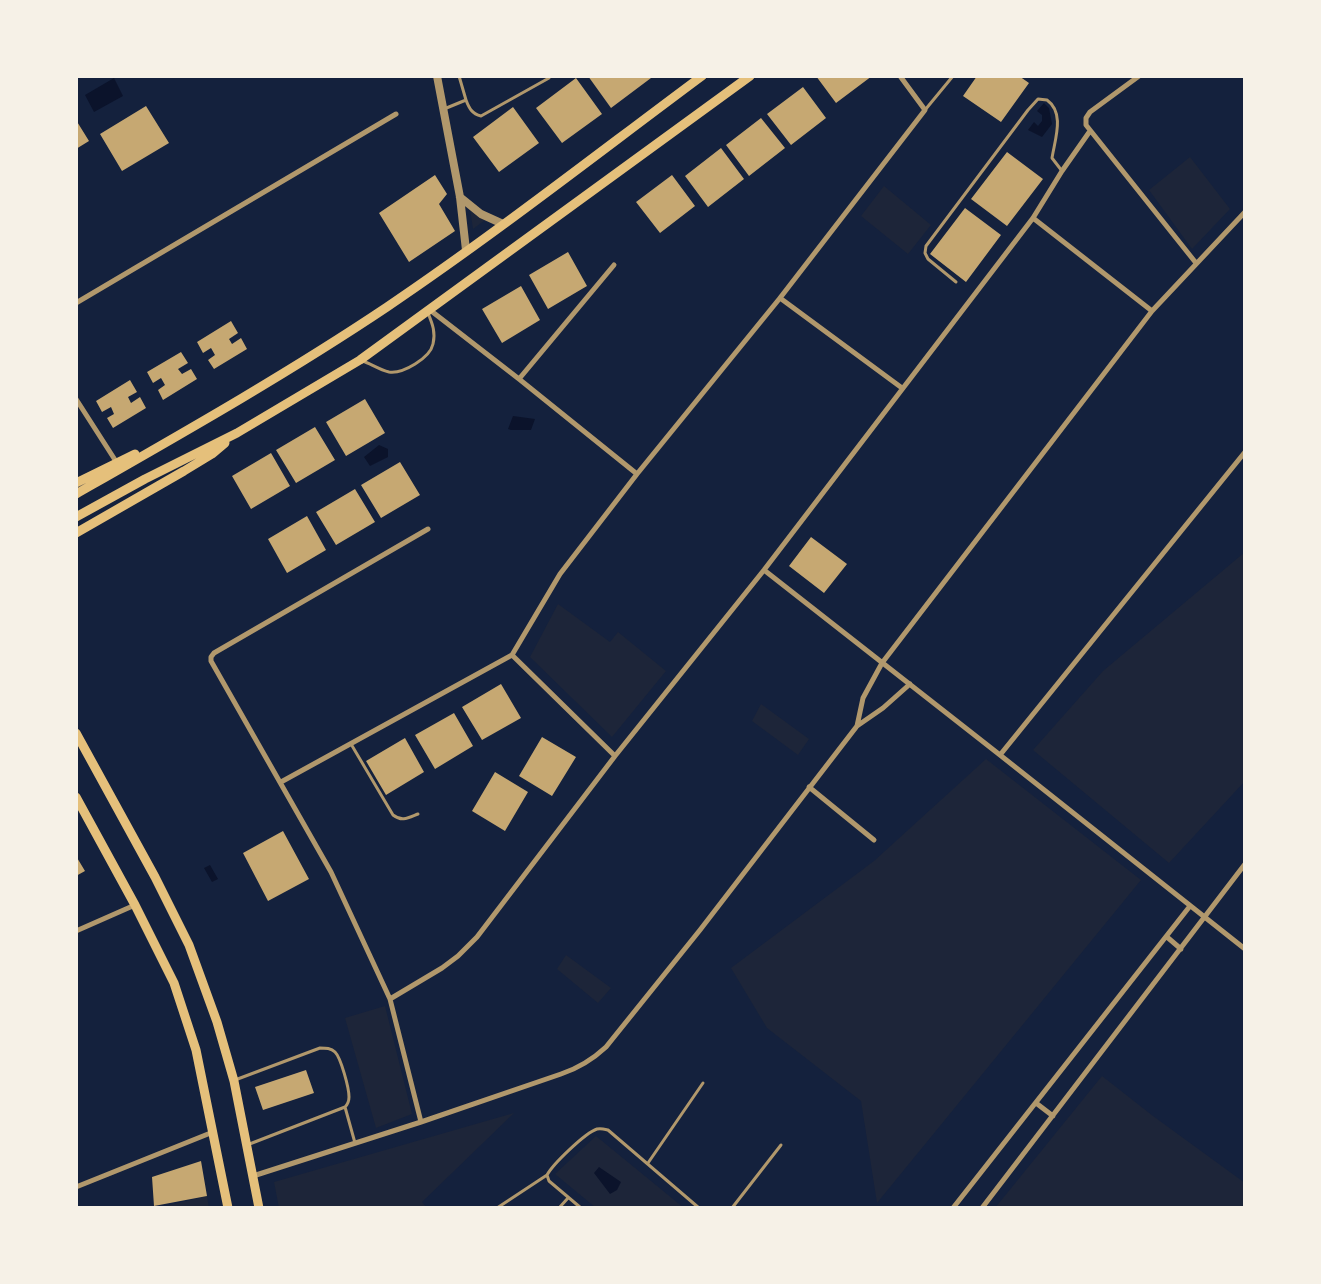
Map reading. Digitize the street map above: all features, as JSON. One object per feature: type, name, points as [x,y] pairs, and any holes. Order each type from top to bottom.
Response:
[{"type":"main road","points":[[76,494],[272,381],[387,307],[503,224],[702,76]]},
{"type":"main road","points":[[76,517],[145,479],[237,433],[360,360],[750,76]]},
{"type":"main road","points":[[76,483],[194,426]]},
{"type":"main road","points":[[76,533],[184,472],[212,454],[237,433]]},
{"type":"main road","points":[[76,733],[155,877],[189,945],[217,1022],[234,1081],[260,1208]]},
{"type":"main road","points":[[76,797],[136,905],[174,983],[196,1050],[228,1208]]},
{"type":"street","points":[[437,76],[460,197],[466,250]]},
{"type":"street","points":[[281,782],[512,655],[560,574],[637,474],[780,298],[925,110],[900,76]]},
{"type":"street","points":[[1139,76],[1090,112],[1086,118],[1086,124],[1196,263]]},
{"type":"street","points":[[76,303],[396,114]]},
{"type":"street","points":[[390,999],[442,968],[458,956],[477,937],[616,756],[764,570],[1034,218],[1062,171],[1090,131]]},
{"type":"street","points":[[460,197],[481,214],[503,224]]},
{"type":"street","points":[[857,726],[863,698],[882,663],[1152,311],[1245,212]]},
{"type":"street","points":[[1034,218],[1152,311]]},
{"type":"street","points":[[519,379],[614,265]]},
{"type":"street","points":[[780,298],[902,388]]},
{"type":"street","points":[[429,311],[519,379],[637,474]]},
{"type":"street","points":[[76,399],[117,463]]},
{"type":"street","points":[[1000,754],[1245,452]]},
{"type":"street","points":[[421,1122],[390,999],[332,872],[211,661],[211,657],[214,653],[428,529]]},
{"type":"street","points":[[764,570],[1000,754],[1245,949]]},
{"type":"street","points":[[512,655],[616,756]]},
{"type":"street","points":[[253,1176],[421,1122],[579,1068],[593,1059],[606,1047],[700,930],[857,726],[883,708],[910,684]]},
{"type":"street","points":[[809,787],[874,840]]},
{"type":"street","points":[[982,1208],[1245,864]]},
{"type":"street","points":[[76,931],[136,905]]},
{"type":"street","points":[[953,1208],[1190,906]]},
{"type":"street","points":[[1167,937],[1181,949]]},
{"type":"street","points":[[1036,1103],[1053,1116]]},
{"type":"street","points":[[76,1187],[213,1132]]},
{"type":"lane","points":[[925,110],[953,76]]},
{"type":"lane","points":[[460,77],[469,109],[475,115],[481,116],[549,78]]},
{"type":"lane","points":[[956,282],[928,259],[925,253],[926,246],[1038,99],[1047,100],[1056,110],[1058,119],[1052,158],[1062,171]]},
{"type":"lane","points":[[444,109],[466,100]]},
{"type":"lane","points":[[360,360],[389,372],[404,370],[422,360],[433,345],[434,329],[429,311]]},
{"type":"lane","points":[[350,744],[393,815],[403,820],[418,814]]},
{"type":"lane","points":[[234,1081],[320,1048],[329,1048],[339,1057],[349,1095],[349,1102],[345,1107],[246,1145]]},
{"type":"lane","points":[[648,1163],[703,1083]]},
{"type":"lane","points":[[345,1107],[355,1143]]},
{"type":"lane","points":[[497,1208],[547,1175],[551,1167],[589,1133],[602,1128],[608,1130],[699,1208]]},
{"type":"lane","points":[[732,1208],[781,1145]]},
{"type":"lane","points":[[547,1175],[549,1181],[581,1208]]},
{"type":"lane","points":[[559,1208],[568,1198]]},
{"type":"shaded area","points":[[114,78],[123,96],[94,112],[85,95]]},
{"type":"shaded area","points":[[1044,103],[1049,108],[1052,124],[1042,137],[1028,130],[1034,122],[1038,126],[1042,121],[1042,115],[1037,111]]},
{"type":"shaded area","points":[[1190,157],[1230,209],[1192,249],[1149,190]]},
{"type":"shaded area","points":[[884,186],[931,225],[908,254],[861,216]]},
{"type":"shaded area","points":[[470,209],[485,220],[473,229]]},
{"type":"shaded area","points":[[513,416],[535,419],[531,430],[508,429]]},
{"type":"shaded area","points":[[379,445],[388,449],[388,457],[370,466],[364,457]]},
{"type":"shaded area","points":[[1245,552],[1245,781],[1169,863],[1033,750],[1103,671]]},
{"type":"shaded area","points":[[558,604],[610,642],[618,632],[666,671],[612,737],[530,657]]},
{"type":"shaded area","points":[[761,704],[809,739],[798,755],[752,721]]},
{"type":"shaded area","points":[[986,759],[1141,880],[877,1203],[861,1101],[767,1028],[731,968],[874,861]]},
{"type":"shaded area","points":[[210,865],[218,879],[212,882],[204,868]]},
{"type":"shaded area","points":[[566,955],[611,988],[598,1003],[557,969]]},
{"type":"shaded area","points":[[385,1006],[412,1114],[376,1128],[345,1018]]},
{"type":"shaded area","points":[[1102,1076],[1245,1183],[1245,1208],[995,1208]]},
{"type":"shaded area","points":[[514,1113],[422,1202],[427,1208],[279,1208],[274,1182]]},
{"type":"shaded area","points":[[596,1136],[684,1208],[596,1208],[555,1174]]},
{"type":"shaded area","points":[[599,1167],[621,1182],[617,1190],[610,1194],[594,1173]]},
{"type":"shaded area","points":[[207,1196],[209,1208],[158,1208]]},
{"type":"building","points":[[588,76],[649,76],[651,78],[611,108]]},
{"type":"building","points":[[816,76],[872,76],[836,103]]},
{"type":"building","points":[[977,76],[1019,76],[1029,83],[1001,122],[963,96]]},
{"type":"building","points":[[576,78],[602,114],[562,143],[536,108]]},
{"type":"building","points":[[803,87],[826,118],[791,145],[767,114]]},
{"type":"building","points":[[146,106],[169,143],[122,171],[100,134]]},
{"type":"building","points":[[513,107],[539,143],[499,172],[473,137]]},
{"type":"building","points":[[761,118],[785,148],[749,176],[726,145]]},
{"type":"building","points":[[76,120],[89,141],[76,149]]},
{"type":"building","points":[[721,148],[744,179],[708,207],[685,176]]},
{"type":"building","points":[[1007,152],[1043,179],[1007,226],[971,199]]},
{"type":"building","points":[[435,175],[447,194],[439,204],[455,231],[409,262],[379,213]]},
{"type":"building","points":[[672,175],[695,206],[660,233],[636,202]]},
{"type":"building","points":[[965,208],[1001,235],[966,282],[930,254]]},
{"type":"building","points":[[568,252],[587,286],[548,309],[529,275]]},
{"type":"building","points":[[521,286],[540,320],[502,343],[482,309]]},
{"type":"building","points":[[231,321],[238,333],[229,339],[232,344],[241,338],[247,349],[214,369],[208,360],[215,355],[211,348],[203,353],[197,342]]},
{"type":"building","points":[[181,352],[188,363],[178,369],[182,374],[191,369],[197,379],[163,400],[158,390],[165,385],[161,378],[153,383],[147,372]]},
{"type":"building","points":[[130,380],[137,392],[128,397],[131,403],[140,397],[146,408],[113,428],[107,418],[114,414],[111,407],[102,412],[96,401]]},
{"type":"building","points":[[365,399],[385,433],[346,456],[326,422]]},
{"type":"building","points":[[315,427],[335,460],[296,483],[276,450]]},
{"type":"building","points":[[271,453],[290,486],[251,509],[232,476]]},
{"type":"building","points":[[400,462],[420,495],[381,518],[361,485]]},
{"type":"building","points":[[355,489],[375,522],[336,545],[316,512]]},
{"type":"building","points":[[307,516],[326,550],[287,573],[268,539]]},
{"type":"building","points":[[811,537],[847,564],[824,593],[789,566]]},
{"type":"building","points":[[501,684],[521,718],[482,740],[462,707]]},
{"type":"building","points":[[454,713],[473,746],[435,769],[415,735]]},
{"type":"building","points":[[542,737],[576,757],[552,796],[519,776]]},
{"type":"building","points":[[405,738],[424,772],[386,795],[366,761]]},
{"type":"building","points":[[495,772],[528,792],[505,831],[472,811]]},
{"type":"building","points":[[283,831],[309,879],[268,901],[243,853]]},
{"type":"building","points":[[76,856],[85,871],[76,876]]},
{"type":"building","points":[[306,1070],[314,1093],[263,1110],[255,1087]]},
{"type":"building","points":[[201,1161],[207,1196],[154,1206],[152,1177]]}]
